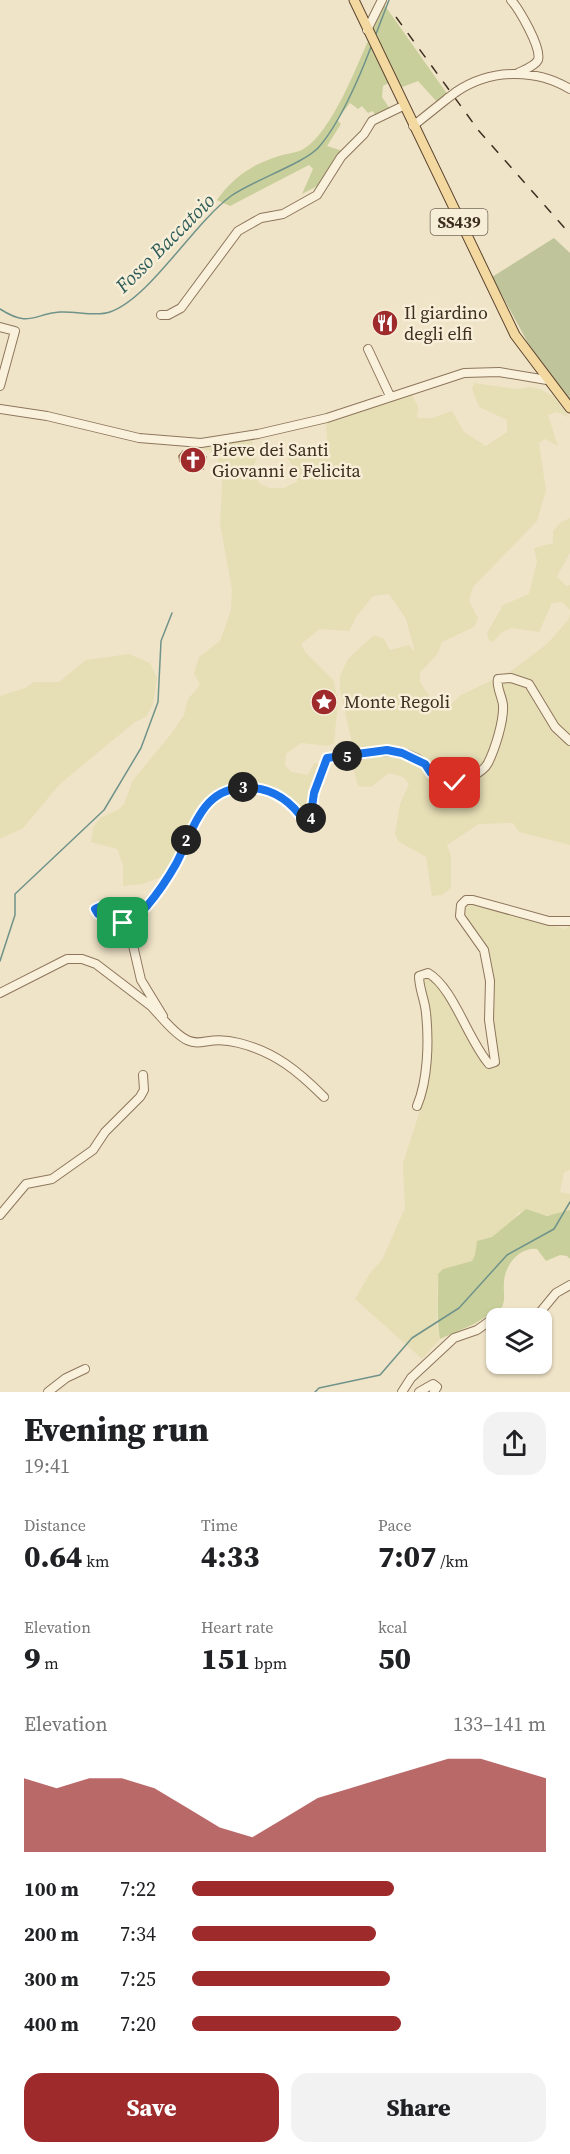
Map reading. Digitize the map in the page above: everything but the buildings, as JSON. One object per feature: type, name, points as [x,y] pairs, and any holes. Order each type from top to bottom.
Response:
[{"type":"main road","name":"SS439","points":[[354,0],[515,335],[546,380],[570,408]]},
{"type":"street","points":[[368,33],[382,0]]},
{"type":"street","points":[[413,126],[456,92],[477,80],[518,73],[537,63],[539,58],[535,42],[514,3],[525,0]]},
{"type":"street","points":[[518,73],[546,78],[570,89]]},
{"type":"street","points":[[161,315],[168,315],[181,308],[238,231],[261,218],[283,214],[316,195],[341,157],[364,134],[372,121],[404,106]]},
{"type":"street","points":[[0,327],[15,331],[3,365],[0,386]]},
{"type":"street","points":[[368,349],[390,396]]},
{"type":"street","points":[[0,409],[47,416],[139,438],[201,443],[295,426],[475,372],[500,372],[546,380]]},
{"type":"street","points":[[161,1017],[163,1013],[141,980],[132,941],[123,923],[112,914],[98,914],[95,909],[103,905],[136,911],[146,907],[176,864],[199,817],[215,796],[232,788],[267,790],[299,811],[305,822],[310,821],[314,793],[327,758],[359,755],[377,750],[402,753],[425,764],[437,778],[450,784],[455,783],[477,773],[488,764],[503,708],[497,683],[498,679],[504,677],[529,684],[555,727],[570,741]]},
{"type":"street","points":[[417,1106],[424,1076],[427,1038],[426,1011],[419,976],[428,973],[441,983],[474,1045],[489,1064],[495,1062],[485,956],[480,942],[460,916],[460,905],[466,900],[473,900],[549,921],[570,921]]},
{"type":"street","points":[[0,993],[67,959],[82,959],[96,964],[151,1006],[177,1035],[189,1042],[238,1042],[277,1056],[296,1070],[324,1097]]},
{"type":"street","points":[[0,1215],[26,1184],[52,1179],[93,1150],[105,1132],[140,1097],[144,1090],[144,1075]]},
{"type":"street","points":[[402,1392],[411,1378],[454,1338],[477,1330],[498,1315],[514,1313],[537,1316],[556,1293],[570,1285]]},
{"type":"street","points":[[48,1392],[66,1378],[85,1369]]},
{"type":"street","points":[[419,1392],[433,1384],[438,1387],[434,1392]]},
{"type":"shaded area","points":[[474,383],[517,389],[530,387],[540,389],[553,396],[570,418],[557,412],[548,415],[558,446],[545,439],[539,443],[546,490],[537,521],[473,587],[469,601],[478,618],[474,627],[442,642],[438,653],[420,673],[420,682],[437,708],[448,708],[459,696],[511,671],[547,644],[569,619],[570,613],[570,845],[519,832],[513,823],[479,824],[447,845],[451,856],[451,888],[442,895],[432,896],[426,857],[398,841],[395,833],[400,804],[409,784],[403,777],[389,773],[371,787],[358,786],[352,764],[351,738],[340,690],[340,676],[348,659],[374,635],[384,639],[390,650],[409,645],[415,652],[406,619],[389,594],[373,596],[357,616],[349,631],[320,629],[301,644],[306,653],[334,681],[338,702],[334,743],[328,746],[301,743],[286,754],[285,765],[291,772],[308,775],[314,763],[321,764],[307,815],[284,793],[249,783],[230,783],[214,793],[201,808],[163,876],[143,884],[123,886],[123,865],[117,849],[91,842],[93,828],[100,818],[118,810],[124,804],[133,780],[184,715],[188,699],[200,685],[194,673],[199,657],[220,641],[231,610],[232,589],[220,524],[223,470],[213,452],[199,448],[252,440],[256,461],[252,469],[260,484],[270,488],[284,488],[297,482],[297,474],[285,453],[318,451],[327,443],[326,421],[411,394],[418,407],[417,418],[432,418],[452,411],[464,432],[486,446],[507,432],[507,420],[479,407],[472,389]]},
{"type":"shaded area","points":[[570,518],[570,553],[557,576],[566,586],[570,585],[570,610],[562,602],[552,603],[539,632],[512,628],[502,632],[493,642],[489,640],[487,633],[503,605],[529,594],[537,561],[534,548],[553,543],[553,531],[561,522]]},
{"type":"shaded area","points":[[129,654],[150,663],[157,678],[153,704],[146,717],[135,722],[60,784],[23,828],[0,839],[0,696],[25,688],[34,682],[59,682],[86,660]]},
{"type":"shaded area","points":[[470,902],[565,929],[570,925],[570,1170],[564,1172],[560,1192],[570,1194],[570,1210],[555,1216],[519,1212],[510,1224],[492,1237],[477,1241],[472,1261],[443,1269],[438,1274],[437,1325],[440,1339],[422,1359],[355,1299],[370,1273],[382,1260],[405,1208],[403,1163],[425,1095],[430,1050],[431,1019],[424,979],[431,979],[439,985],[475,1050],[487,1065],[492,1067],[497,1065],[491,967],[463,912],[465,905]]},
{"type":"green space","points":[[383,3],[448,95],[438,103],[418,81],[400,88],[373,33],[374,23]]},
{"type":"green space","points":[[368,41],[390,82],[383,86],[382,97],[390,109],[375,115],[373,111],[368,113],[362,106],[358,109],[350,103],[337,120],[341,124],[327,146],[343,151],[323,183],[302,194],[313,169],[309,165],[230,206],[217,200],[237,178],[252,167],[302,150],[315,139],[342,99]]},
{"type":"green space","points":[[554,238],[570,253],[570,400],[534,354],[492,277]]},
{"type":"green space","points":[[526,1209],[547,1216],[570,1210],[570,1259],[560,1255],[546,1261],[537,1249],[530,1249],[519,1254],[507,1270],[502,1307],[486,1308],[486,1317],[440,1339],[438,1274],[443,1269],[472,1261],[477,1241],[492,1237]]},
{"type":"waterway","name":"Fosso Baccatoio","points":[[376,34],[389,0]]},
{"type":"waterway","name":"Fosso Baccatoio","points":[[0,309],[10,315],[25,319],[60,312],[104,313],[125,304],[156,277],[201,224],[231,196],[301,160],[318,148],[341,114],[371,47]]},
{"type":"waterway","points":[[0,961],[15,915],[15,894],[104,810],[141,748],[158,702],[161,641],[172,613]]},
{"type":"waterway","points":[[315,1392],[319,1388],[380,1375],[412,1338],[459,1308],[507,1255],[554,1229],[570,1202]]},
{"type":"railway","points":[[396,17],[479,131],[570,234]]},
{"type":"place","name":"Il giardino degli elfi","points":[[385,323]]},
{"type":"place","name":"Pieve dei Santi Giovanni e Felicita","points":[[193,460]]},
{"type":"place","name":"Monte Regoli","points":[[324,702]]},
{"type":"route","points":[[123,923],[112,914],[98,914],[95,909],[103,905],[136,911],[146,907],[176,864],[194,824],[215,796],[223,791],[240,787],[267,790],[299,811],[305,822],[310,821],[312,798],[327,758],[359,755],[377,750],[402,753],[425,764],[431,773],[444,782],[455,783]]}]
